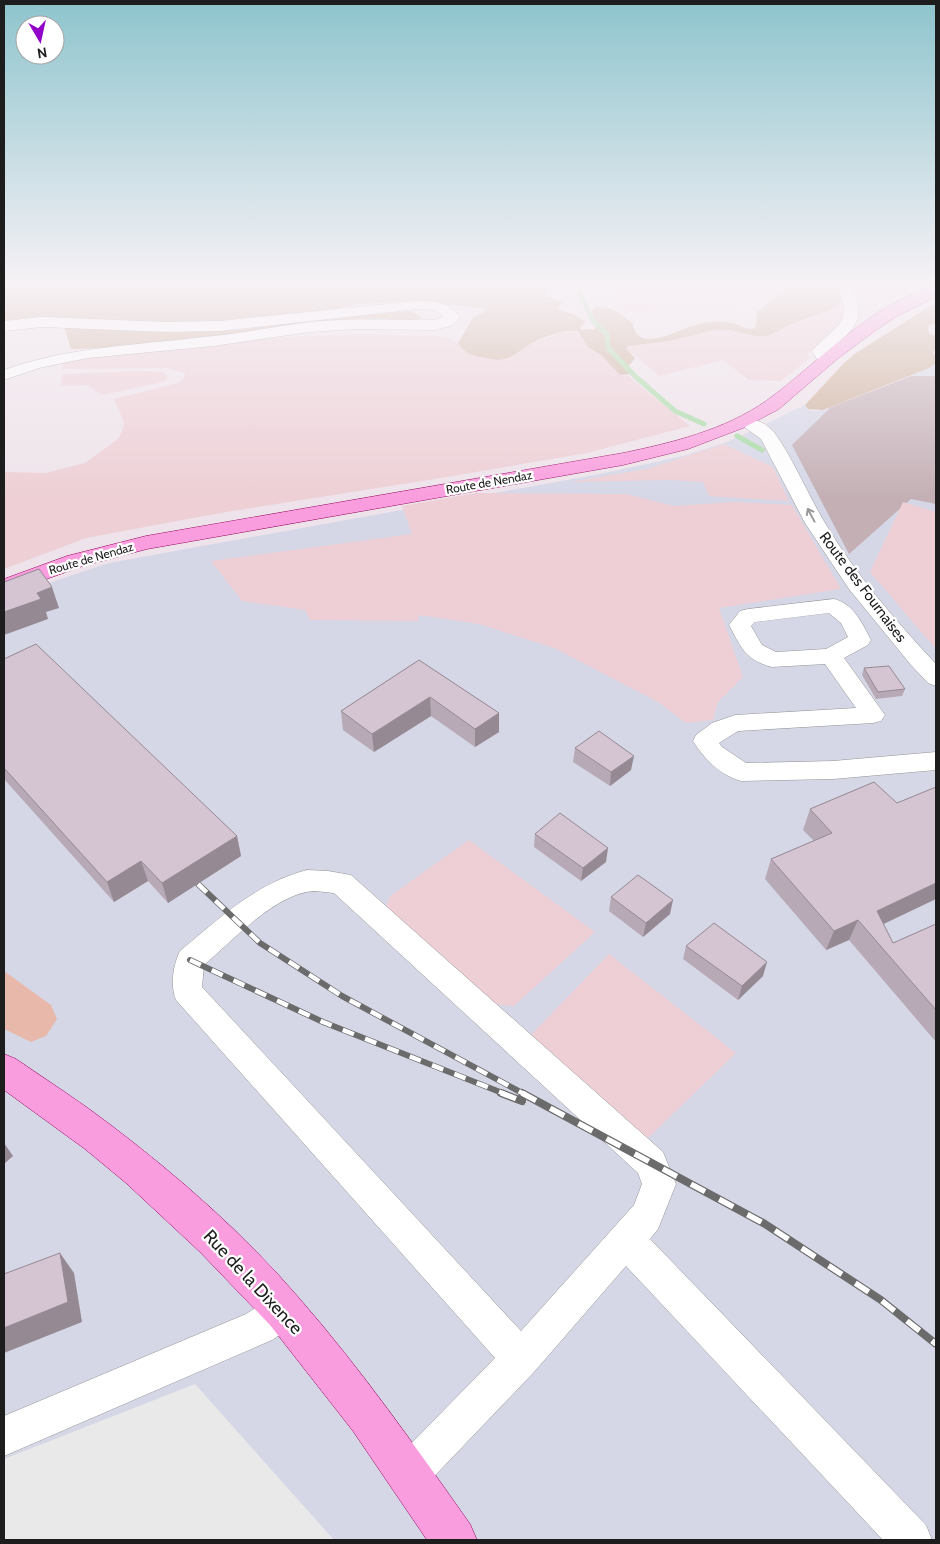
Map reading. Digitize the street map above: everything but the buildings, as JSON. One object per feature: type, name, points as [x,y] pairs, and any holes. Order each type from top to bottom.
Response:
[{"type":"main road","name":"Route de Nendaz","points":[[4,586],[75,561],[129,546],[623,459],[673,448],[752,424],[833,355]]},
{"type":"main road","name":"Rue de la Dixence","points":[[4,1070],[98,1137],[139,1170],[214,1238],[284,1311],[368,1416],[454,1540]]},
{"type":"street","points":[[4,375],[35,364],[78,355]]},
{"type":"street","points":[[822,355],[829,358]]},
{"type":"street","name":"Route des Fournaises","points":[[752,424],[768,436],[815,524],[848,573],[891,630],[936,678]]},
{"type":"street","points":[[834,606],[850,620],[860,640],[831,656],[772,660],[754,650],[740,625],[748,616],[834,606]]},
{"type":"street","points":[[831,656],[873,715],[735,723],[721,729],[704,741],[714,754],[741,772],[833,770],[936,762]]},
{"type":"street","points":[[409,1474],[521,1359],[646,1217],[659,1184],[651,1163],[341,883],[306,881],[279,890],[236,921],[190,960],[187,991],[521,1359]]},
{"type":"street","points":[[626,1240],[911,1540]]},
{"type":"street","points":[[4,1436],[259,1327],[284,1311]]},
{"type":"shaded area","points":[[109,355],[601,355],[620,375],[628,376],[690,426],[587,453],[226,512],[86,538],[4,569],[4,472],[46,473],[85,463],[117,440],[122,432],[124,422],[114,399],[178,383],[184,378],[185,373],[166,368],[62,369],[64,360]]},
{"type":"shaded area","points":[[474,355],[513,355],[500,360]]},
{"type":"shaded area","points":[[601,355],[632,355],[635,358],[628,367],[632,374],[620,375]]},
{"type":"shaded area","points":[[634,355],[807,355],[811,357],[781,381],[749,380],[723,360],[659,376]]},
{"type":"shaded area","points":[[854,355],[935,355],[936,357],[936,363],[929,368],[823,410],[808,409],[805,405]]},
{"type":"shaded area","points":[[936,363],[936,1540],[4,1540],[4,601],[24,591],[109,563],[600,474],[683,456],[730,441],[805,405],[808,409],[814,411],[823,410],[929,368]]},
{"type":"shaded area","points":[[163,372],[168,377],[163,382],[102,395],[87,385],[60,386],[63,374]]},
{"type":"shaded area","points":[[911,376],[936,376],[936,504],[911,499],[849,554],[792,445],[831,407]]},
{"type":"shaded area","points":[[724,444],[773,467],[789,501],[709,496],[703,482],[671,480],[570,482],[647,469]]},
{"type":"shaded area","points":[[476,493],[626,494],[674,506],[733,502],[792,505],[841,589],[719,608],[743,677],[718,702],[713,720],[686,723],[658,702],[554,648],[479,624],[419,615],[418,621],[310,620],[305,610],[242,601],[211,561],[412,534],[402,506]]},
{"type":"shaded area","points":[[903,502],[936,512],[936,649],[870,572]]},
{"type":"shaded area","points":[[469,840],[595,932],[514,1006],[490,1004],[384,912],[390,896]]},
{"type":"shaded area","points":[[609,954],[736,1053],[646,1140],[528,1038]]},
{"type":"shaded area","points":[[4,971],[51,1005],[57,1019],[46,1036],[31,1042],[4,1029]]},
{"type":"shaded area","points":[[195,1384],[334,1540],[4,1540],[4,1459]]},
{"type":"waterway","points":[[615,355],[636,377],[675,411],[704,424]]},
{"type":"waterway","points":[[737,436],[762,450]]},
{"type":"railway","points":[[198,884],[260,943],[342,996],[524,1094]]},
{"type":"railway","points":[[190,960],[323,1022],[505,1094]]},
{"type":"railway","points":[[501,1093],[522,1101]]},
{"type":"railway","points":[[522,1093],[765,1224],[881,1300],[936,1344]]}]
